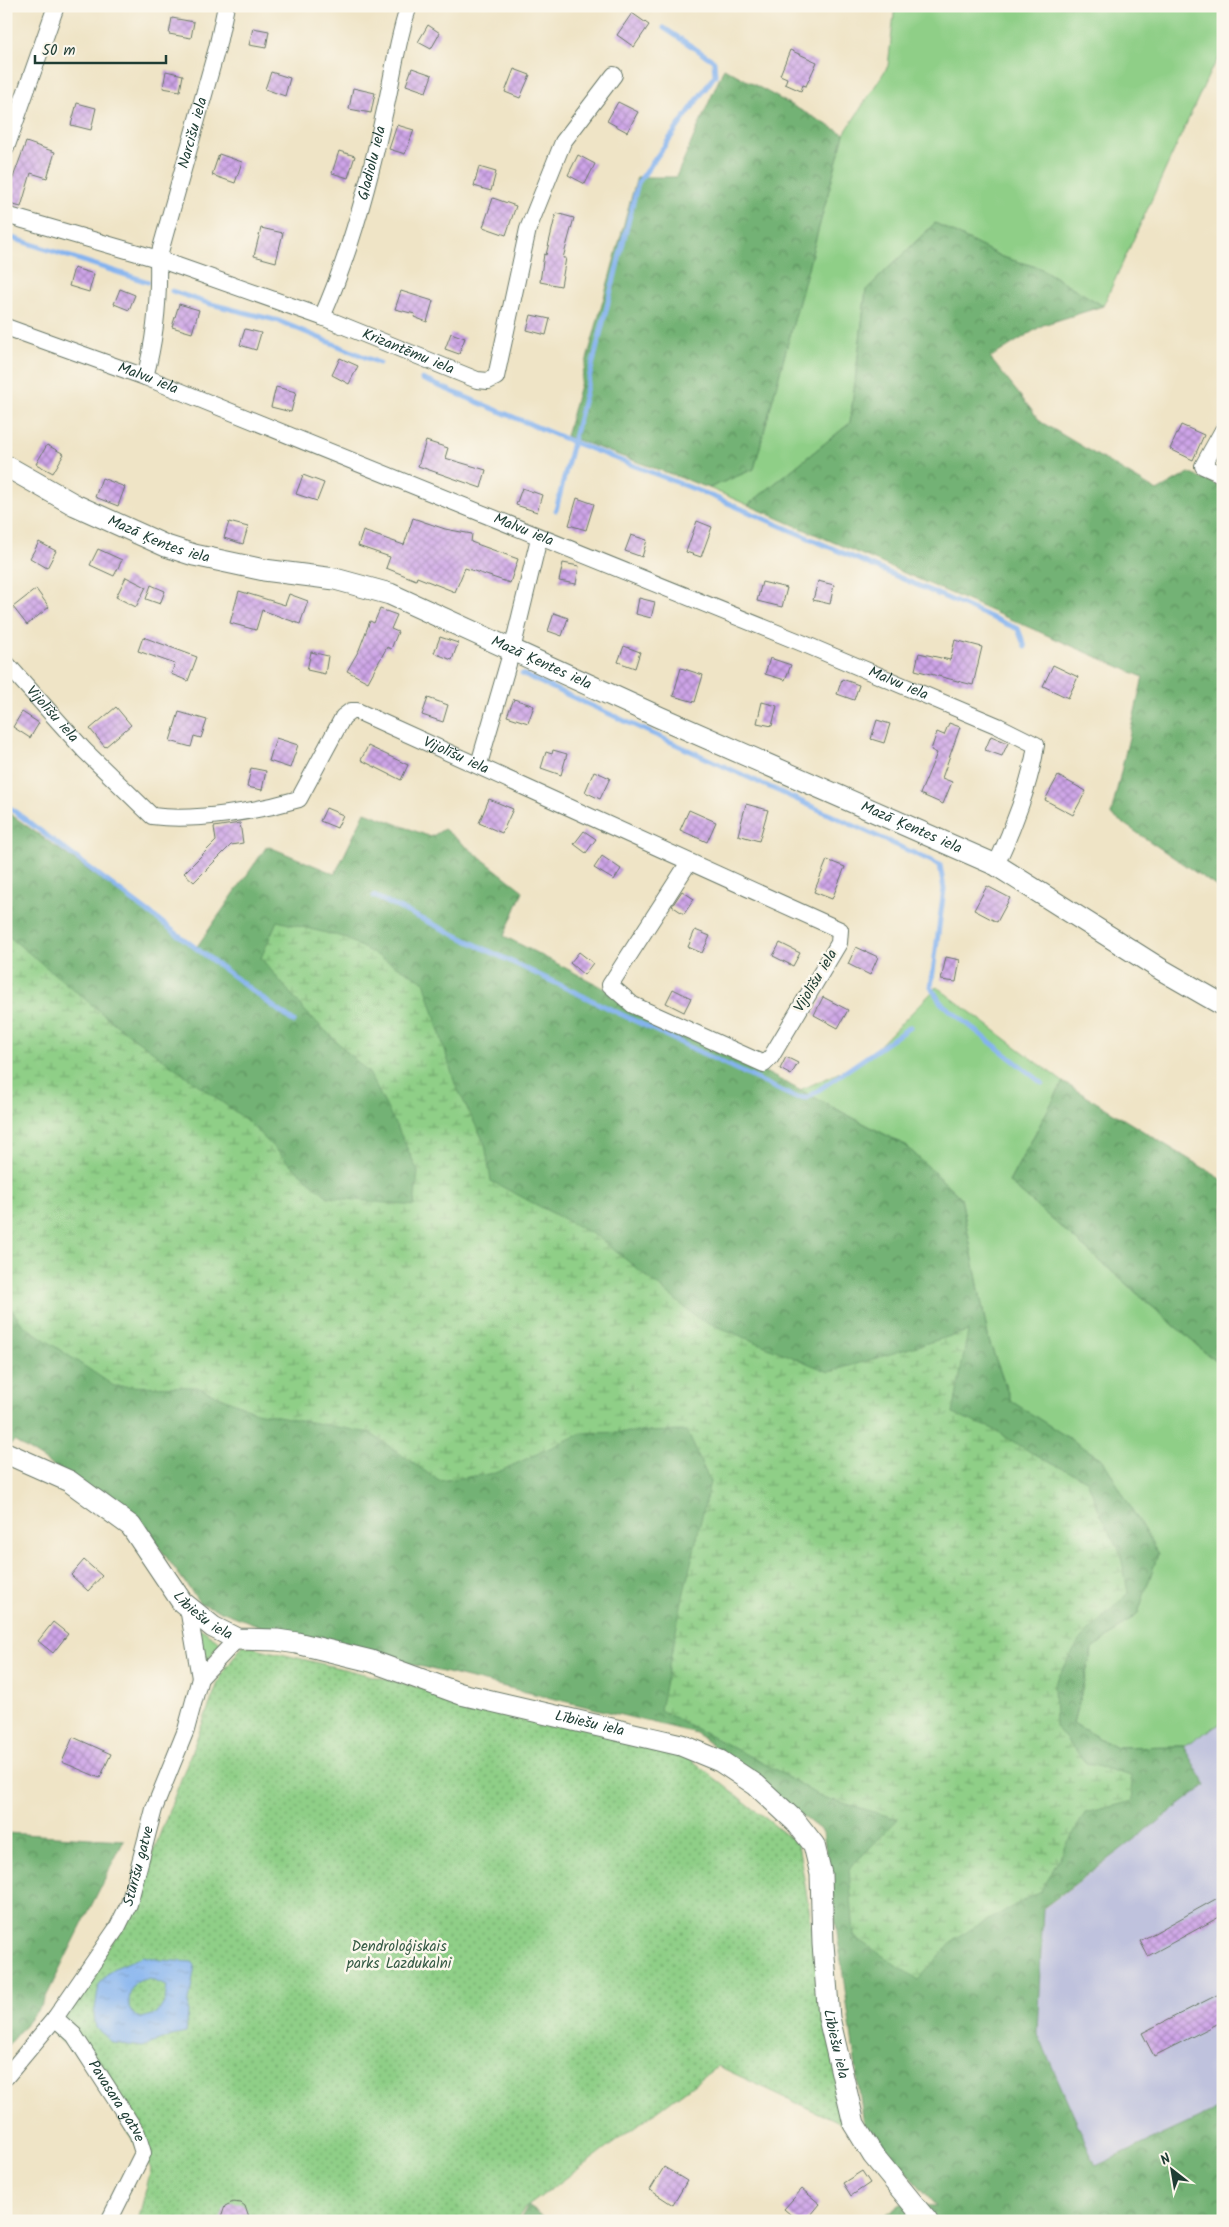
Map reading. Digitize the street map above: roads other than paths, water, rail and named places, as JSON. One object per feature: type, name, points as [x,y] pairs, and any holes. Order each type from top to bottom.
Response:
[{"type":"street","points":[[6,148],[56,6]]},
{"type":"street","name":"Narcišu iela","points":[[145,377],[155,316],[158,259],[217,48],[226,6]]},
{"type":"street","name":"Gladiolu iela","points":[[322,316],[336,287],[379,138],[409,6]]},
{"type":"street","name":"Krizantēmu iela","points":[[6,215],[158,259],[322,316],[477,380],[488,381],[496,377],[528,229],[563,142],[614,75]]},
{"type":"street","name":"Malvu iela","points":[[6,327],[145,377],[855,666],[998,726],[1036,745],[1034,761],[1006,844],[996,865]]},
{"type":"street","points":[[1223,430],[1203,466],[1223,475]]},
{"type":"street","name":"Mazā Ķentes iela","points":[[6,466],[75,505],[166,546],[194,555],[264,570],[327,578],[366,586],[390,594],[996,865],[1162,970],[1223,1005]]},
{"type":"street","points":[[479,764],[512,650],[539,538]]},
{"type":"street","name":"Vijolīšu iela","points":[[6,663],[84,750],[152,816],[187,818],[275,806],[299,799],[343,716],[351,711],[357,711],[479,764],[840,930],[839,943],[771,1058],[764,1064],[633,1005],[610,986],[689,862]]},
{"type":"street","name":"Lībiešu iela","points":[[6,1453],[69,1481],[131,1526],[188,1608],[213,1627],[237,1639],[277,1640],[297,1643],[370,1661],[461,1694],[681,1746],[720,1761],[756,1785],[796,1822],[814,1846],[821,1874],[823,1944],[829,2018],[854,2124],[873,2156],[927,2221]]},
{"type":"street","points":[[188,1608],[200,1678]]},
{"type":"street","name":"Stūrīšu gatve","points":[[6,2077],[55,2018],[117,1928],[129,1904],[154,1809],[186,1730],[200,1678],[237,1639]]},
{"type":"street","name":"Pavasara gatve","points":[[55,2018],[74,2035],[137,2133],[143,2153],[109,2221]]},
{"type":"water","points":[[143,1956],[160,1960],[192,1962],[195,1965],[186,2033],[143,2047],[113,2043],[96,2028],[94,2015],[99,1985],[107,1974],[115,1968]],"holes":[[[149,1979],[167,1986],[165,2001],[157,2014],[140,2018],[133,2014],[129,2007],[129,2001],[132,1987],[135,1984]]]},
{"type":"waterway","points":[[664,28],[714,61],[715,75],[638,183],[573,442],[707,494],[1018,629],[1025,647]]},
{"type":"waterway","points":[[6,236],[148,282]]},
{"type":"waterway","points":[[172,291],[207,303],[279,321],[379,363]]},
{"type":"waterway","points":[[422,379],[573,442],[556,510]]},
{"type":"waterway","points":[[522,674],[940,865],[944,889],[931,987],[941,1003],[1042,1083]]},
{"type":"waterway","points":[[6,805],[294,1022]]},
{"type":"waterway","points":[[374,896],[794,1097],[807,1098],[910,1027]]},
{"type":"park label","name":"Dendroloģiskais parks Lazdukalni","points":[[399,1956]]}]
